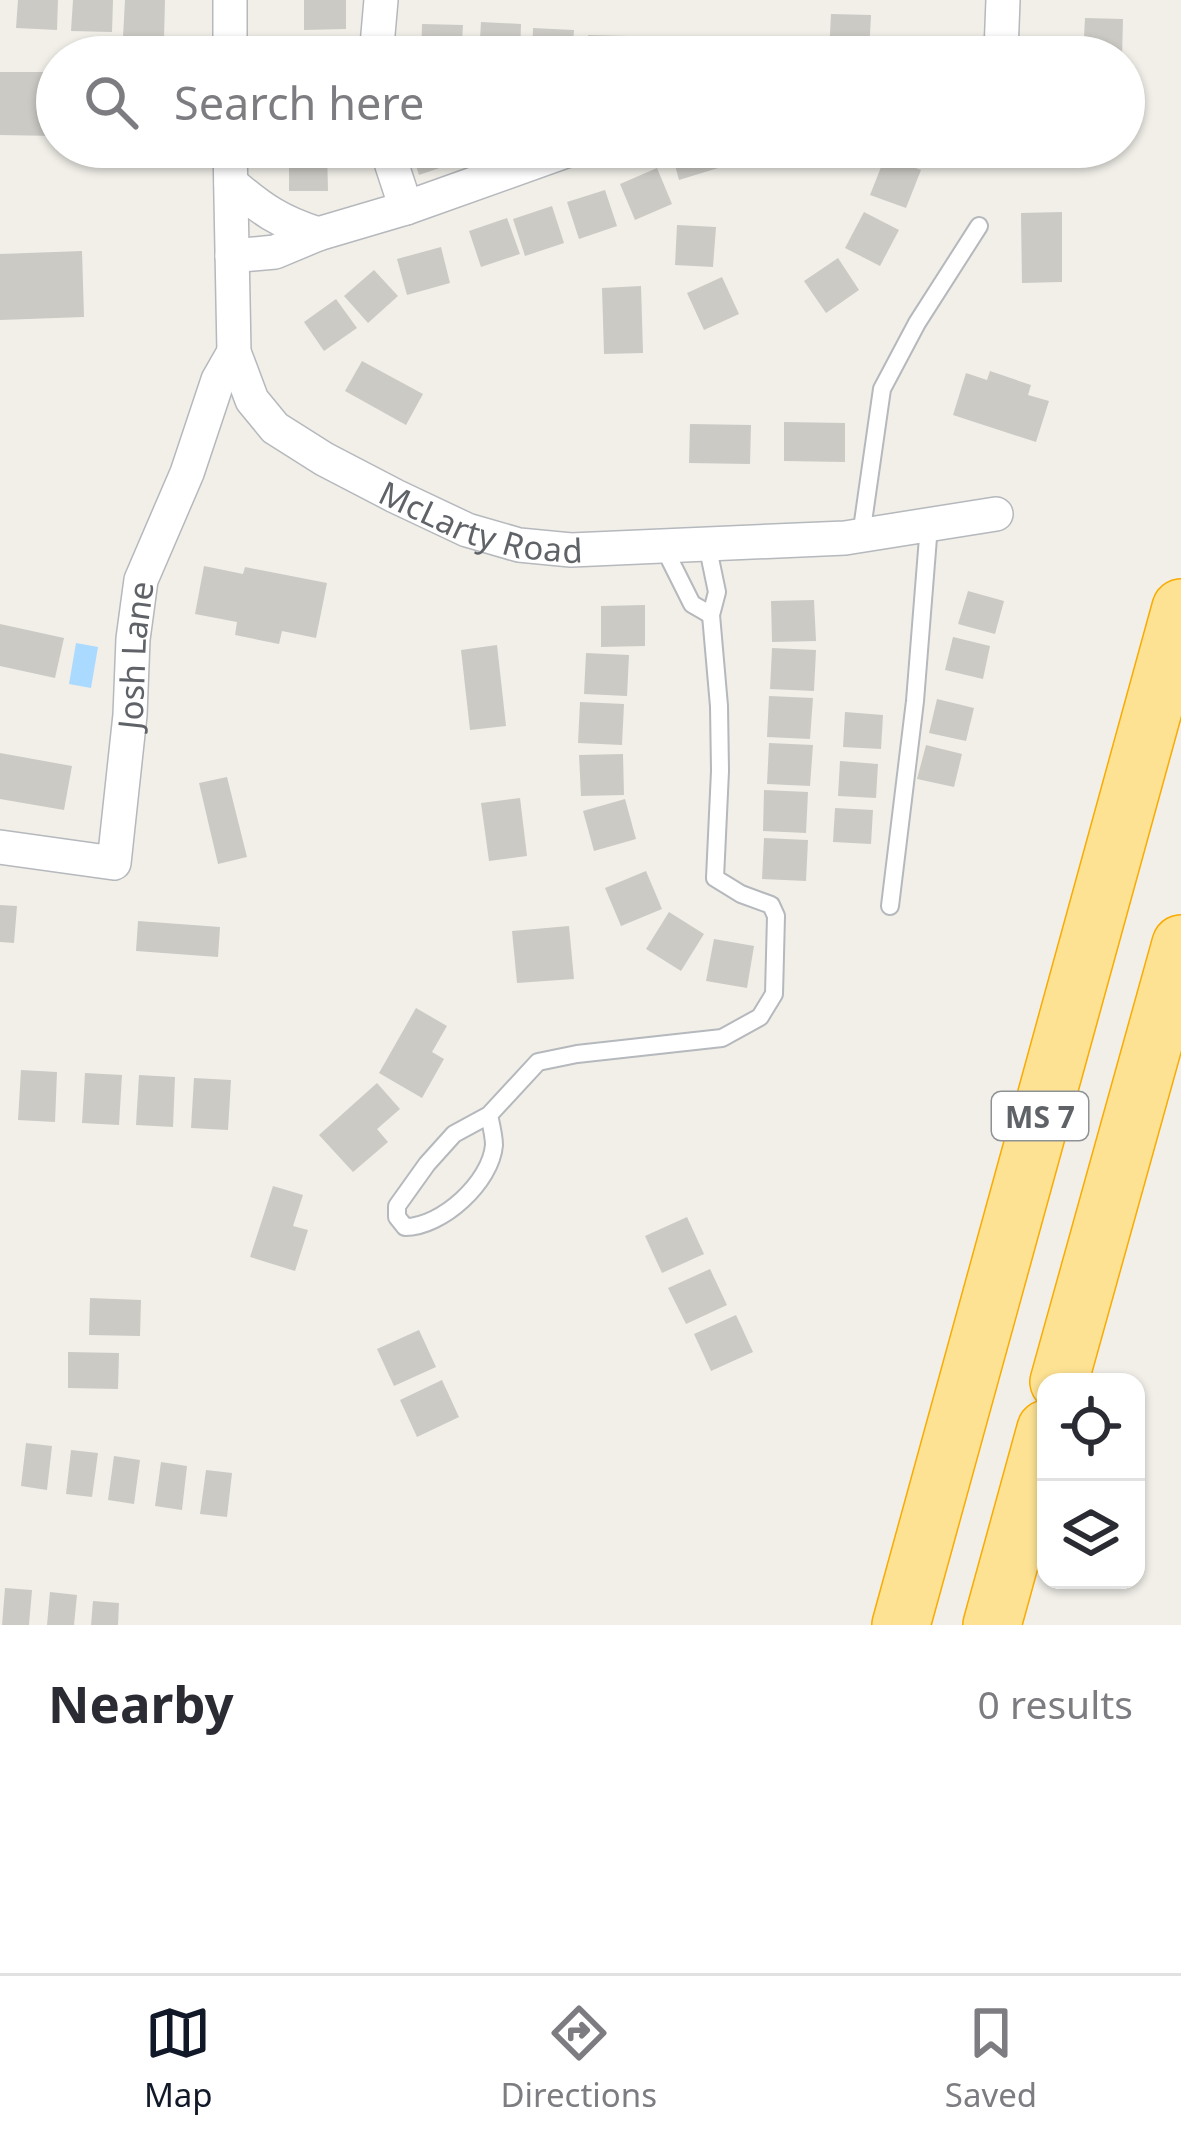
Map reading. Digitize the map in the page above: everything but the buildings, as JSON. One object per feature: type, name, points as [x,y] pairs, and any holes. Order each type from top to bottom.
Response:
[{"type":"highway","name":"MS 7","points":[[901,1625],[1181,608]]},
{"type":"highway","name":"MS 7","points":[[1062,1373],[1181,944]]},
{"type":"highway","points":[[882,1625],[945,1461]]},
{"type":"highway","points":[[992,1625],[1037,1462]]},
{"type":"street","points":[[230,0],[230,36]]},
{"type":"street","points":[[378,36],[381,0]]},
{"type":"street","points":[[1001,36],[1003,0]]},
{"type":"street","name":"McLarty Road","points":[[231,168],[234,352],[252,400],[274,428],[324,459],[467,530],[519,545],[571,550],[861,536],[996,514]]},
{"type":"street","points":[[393,168],[406,208]]},
{"type":"street","points":[[232,256],[275,252],[518,168]]},
{"type":"street","points":[[231,183],[286,224],[318,234]]},
{"type":"street","name":"Josh Lane","points":[[0,847],[113,862],[141,578],[187,473],[218,380],[234,352]]},
{"type":"lane","points":[[861,536],[882,389],[916,323],[979,226]]},
{"type":"lane","points":[[890,906],[929,525]]},
{"type":"lane","points":[[489,1115],[494,1147],[479,1182],[451,1210],[419,1227],[405,1227],[398,1206],[427,1164],[454,1134],[489,1115],[538,1062],[722,1038],[760,1017],[774,994],[776,916],[771,905],[715,878],[720,749],[710,615],[718,592],[707,544]]},
{"type":"lane","points":[[663,546],[692,604],[710,615]]},
{"type":"water","points":[[76,643],[98,647],[91,688],[69,684]]}]
